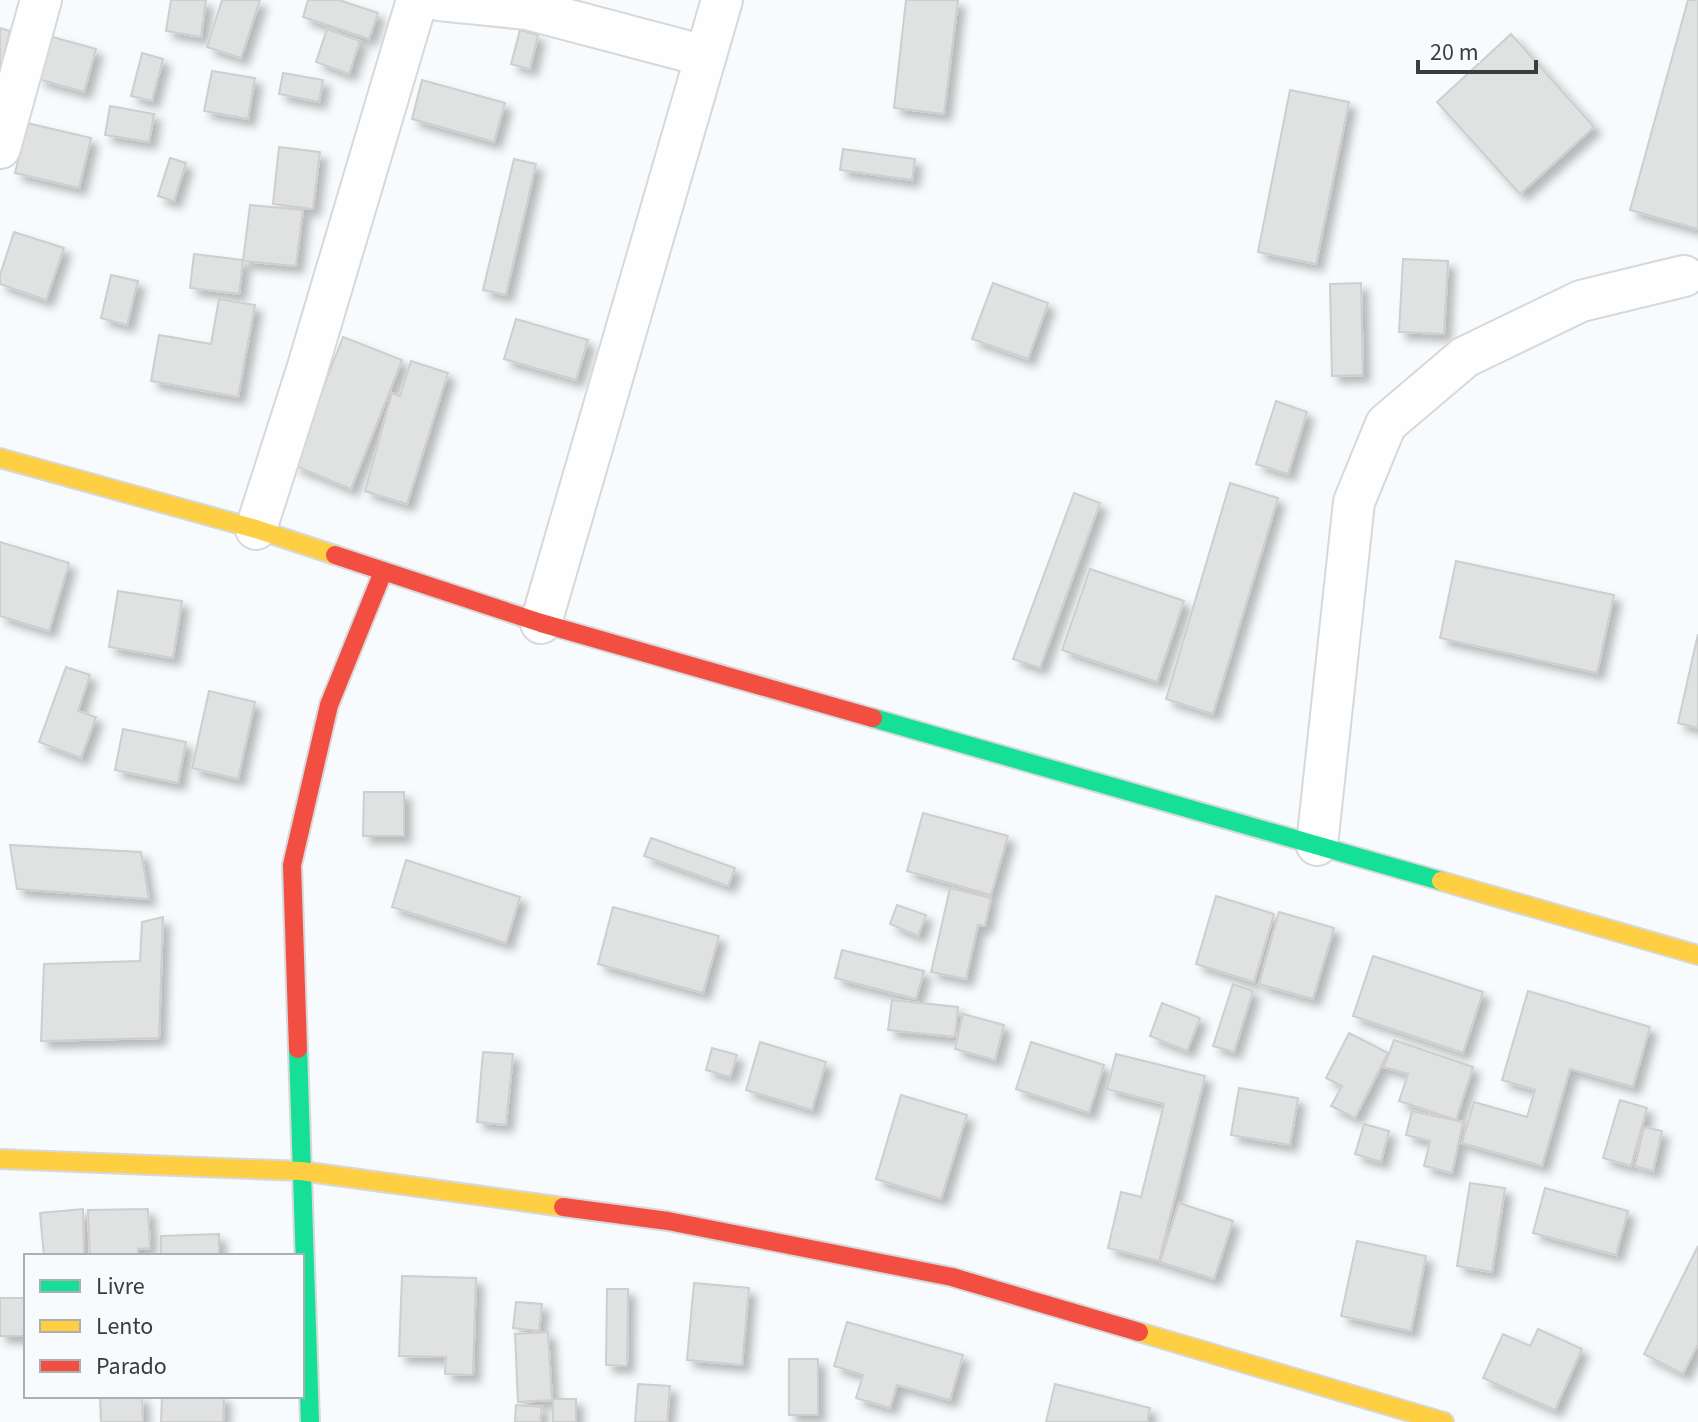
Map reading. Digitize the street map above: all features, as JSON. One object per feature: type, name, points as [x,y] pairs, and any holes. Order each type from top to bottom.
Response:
[{"type":"street","points":[[0,148],[41,0]]},
{"type":"street","points":[[256,529],[307,370],[417,0]]},
{"type":"street","points":[[439,0],[527,9],[705,56]]},
{"type":"street","points":[[541,623],[722,0]]},
{"type":"street","points":[[1317,845],[1354,502],[1386,424],[1465,357],[1581,301],[1684,276]]},
{"type":"street","points":[[0,458],[256,529],[541,623],[1698,955]]},
{"type":"street","points":[[304,1254],[292,865],[329,705],[383,572]]},
{"type":"street","points":[[0,1159],[301,1171],[668,1221],[952,1277],[1444,1422]]},
{"type":"street","points":[[304,1255],[310,1422]]},
{"type":"building","points":[[171,0],[206,0],[201,37],[166,31]]},
{"type":"building","points":[[222,0],[260,0],[241,58],[207,47]]},
{"type":"building","points":[[308,0],[339,0],[378,13],[369,39],[303,17]]},
{"type":"building","points":[[906,0],[958,0],[944,114],[894,108]]},
{"type":"building","points":[[1688,0],[1698,0],[1698,229],[1630,210]]},
{"type":"building","points":[[0,28],[10,31],[0,73]]},
{"type":"building","points":[[327,29],[360,41],[349,74],[316,62]]},
{"type":"building","points":[[520,30],[538,35],[530,69],[511,64]]},
{"type":"building","points":[[1511,34],[1594,127],[1520,194],[1437,102]]},
{"type":"building","points":[[49,36],[96,49],[84,92],[38,79]]},
{"type":"building","points":[[142,53],[163,59],[152,101],[131,96]]},
{"type":"building","points":[[212,71],[255,78],[248,119],[204,111]]},
{"type":"building","points":[[283,73],[323,80],[319,102],[279,94]]},
{"type":"building","points":[[422,80],[505,103],[494,142],[412,119]]},
{"type":"building","points":[[1290,90],[1349,102],[1316,264],[1258,252]]},
{"type":"building","points":[[110,106],[154,114],[149,142],[105,135]]},
{"type":"building","points":[[27,123],[91,138],[79,188],[15,173]]},
{"type":"building","points":[[279,147],[320,152],[313,209],[273,204]]},
{"type":"building","points":[[843,149],[915,159],[912,180],[840,170]]},
{"type":"building","points":[[170,158],[186,163],[174,201],[158,196]]},
{"type":"building","points":[[514,159],[536,164],[506,295],[483,290]]},
{"type":"building","points":[[250,205],[303,210],[296,266],[243,261]]},
{"type":"building","points":[[14,232],[64,248],[46,300],[0,284]]},
{"type":"building","points":[[194,254],[243,260],[239,294],[190,288]]},
{"type":"building","points":[[1403,259],[1448,261],[1444,334],[1399,332]]},
{"type":"building","points":[[111,275],[138,281],[127,325],[101,318]]},
{"type":"building","points":[[993,283],[1048,303],[1028,359],[972,339]]},
{"type":"building","points":[[1361,283],[1363,375],[1332,376],[1330,284]]},
{"type":"building","points":[[219,299],[255,305],[238,397],[151,381],[159,335],[211,344]]},
{"type":"building","points":[[516,319],[588,340],[576,380],[504,359]]},
{"type":"building","points":[[343,337],[402,360],[351,489],[293,465]]},
{"type":"building","points":[[411,361],[448,373],[407,504],[365,491],[392,393],[400,396]]},
{"type":"building","points":[[1276,401],[1307,412],[1288,474],[1256,464]]},
{"type":"building","points":[[1230,483],[1278,498],[1213,714],[1166,699]]},
{"type":"building","points":[[1074,493],[1100,503],[1040,668],[1013,659]]},
{"type":"building","points":[[0,542],[69,563],[49,631],[0,616]]},
{"type":"building","points":[[1456,561],[1614,595],[1597,673],[1440,638]]},
{"type":"building","points":[[1090,569],[1184,601],[1157,682],[1062,650]]},
{"type":"building","points":[[118,591],[182,601],[173,658],[109,647]]},
{"type":"building","points":[[1698,634],[1698,728],[1678,723]]},
{"type":"building","points":[[66,667],[90,675],[78,711],[96,717],[81,758],[39,742]]},
{"type":"building","points":[[209,691],[255,702],[238,779],[192,768]]},
{"type":"building","points":[[123,729],[186,742],[178,783],[115,770]]},
{"type":"building","points":[[364,792],[404,792],[404,836],[363,836]]},
{"type":"building","points":[[923,813],[1008,836],[991,895],[907,871]]},
{"type":"building","points":[[651,838],[735,868],[728,886],[644,856]]},
{"type":"building","points":[[10,845],[141,852],[149,899],[17,889]]},
{"type":"building","points":[[406,860],[520,897],[506,943],[392,907]]},
{"type":"building","points":[[950,888],[991,898],[985,926],[978,925],[966,979],[931,972]]},
{"type":"building","points":[[1216,896],[1274,914],[1254,982],[1196,964]]},
{"type":"building","points":[[897,905],[926,915],[918,936],[890,924]]},
{"type":"building","points":[[613,907],[719,936],[703,993],[598,964]]},
{"type":"building","points":[[1279,912],[1334,928],[1313,999],[1259,984]]},
{"type":"building","points":[[163,917],[159,1038],[41,1041],[44,964],[140,961],[142,922]]},
{"type":"building","points":[[842,950],[924,971],[916,999],[835,978]]},
{"type":"building","points":[[1373,956],[1483,992],[1463,1053],[1353,1016]]},
{"type":"building","points":[[1233,984],[1253,991],[1234,1052],[1213,1046]]},
{"type":"building","points":[[1528,991],[1650,1027],[1633,1087],[1570,1069],[1542,1166],[1462,1143],[1474,1102],[1527,1117],[1535,1090],[1502,1080]]},
{"type":"building","points":[[892,1000],[958,1007],[955,1037],[888,1030]]},
{"type":"building","points":[[1162,1003],[1200,1018],[1187,1051],[1150,1036]]},
{"type":"building","points":[[963,1014],[1004,1025],[995,1060],[955,1049]]},
{"type":"building","points":[[1349,1033],[1388,1053],[1355,1118],[1331,1106],[1342,1086],[1326,1078]]},
{"type":"building","points":[[1394,1040],[1473,1067],[1456,1120],[1399,1101],[1408,1074],[1384,1067]]},
{"type":"building","points":[[760,1042],[826,1062],[812,1110],[746,1090]]},
{"type":"building","points":[[1031,1042],[1104,1065],[1089,1113],[1016,1089]]},
{"type":"building","points":[[712,1048],[737,1055],[730,1077],[706,1070]]},
{"type":"building","points":[[483,1052],[513,1054],[506,1125],[477,1122]]},
{"type":"building","points":[[1116,1054],[1205,1076],[1159,1261],[1108,1248],[1121,1192],[1141,1197],[1164,1104],[1107,1089]]},
{"type":"building","points":[[1239,1088],[1298,1098],[1290,1145],[1231,1135]]},
{"type":"building","points":[[901,1095],[967,1115],[941,1199],[876,1179]]},
{"type":"building","points":[[1620,1100],[1647,1108],[1631,1166],[1603,1158]]},
{"type":"building","points":[[1412,1111],[1463,1122],[1452,1173],[1424,1166],[1430,1141],[1406,1135]]},
{"type":"building","points":[[1364,1124],[1389,1131],[1381,1162],[1355,1154]]},
{"type":"building","points":[[1644,1127],[1662,1131],[1653,1171],[1635,1166]]},
{"type":"building","points":[[1470,1183],[1505,1188],[1492,1272],[1457,1266]]},
{"type":"building","points":[[1545,1188],[1628,1211],[1616,1255],[1533,1233]]},
{"type":"building","points":[[1179,1203],[1233,1221],[1214,1279],[1160,1262]]},
{"type":"building","points":[[83,1209],[84,1254],[44,1254],[40,1213]]},
{"type":"building","points":[[148,1209],[150,1248],[138,1249],[138,1254],[90,1254],[88,1210]]},
{"type":"building","points":[[219,1234],[219,1254],[161,1254],[161,1236]]},
{"type":"building","points":[[1357,1241],[1426,1256],[1411,1331],[1341,1316]]},
{"type":"building","points":[[1698,1246],[1698,1344],[1683,1374],[1644,1354]]},
{"type":"building","points":[[402,1276],[476,1278],[473,1375],[445,1374],[446,1357],[399,1356]]},
{"type":"building","points":[[694,1283],[749,1288],[742,1365],[687,1360]]},
{"type":"building","points":[[607,1289],[628,1289],[627,1366],[606,1365]]},
{"type":"building","points":[[0,1298],[24,1298],[24,1336],[0,1336]]},
{"type":"building","points":[[516,1302],[542,1304],[539,1331],[513,1328]]},
{"type":"building","points":[[847,1322],[963,1355],[950,1400],[897,1385],[890,1408],[856,1398],[863,1375],[834,1366]]},
{"type":"building","points":[[1538,1329],[1582,1349],[1555,1410],[1483,1378],[1503,1334],[1530,1346]]},
{"type":"building","points":[[548,1332],[552,1400],[518,1402],[515,1334]]},
{"type":"building","points":[[789,1359],[818,1359],[818,1415],[789,1415]]},
{"type":"building","points":[[638,1384],[670,1386],[667,1422],[635,1422]]},
{"type":"building","points":[[1055,1384],[1150,1408],[1147,1422],[1046,1422]]},
{"type":"building","points":[[100,1398],[142,1398],[143,1422],[101,1422]]},
{"type":"building","points":[[162,1398],[224,1398],[223,1422],[161,1422]]},
{"type":"building","points":[[553,1399],[576,1399],[576,1422],[553,1422]]},
{"type":"building","points":[[516,1405],[542,1407],[540,1422],[515,1422]]},
{"type":"traffic: fast","points":[[873,718],[1441,881]]},
{"type":"traffic: fast","points":[[298,1049],[310,1422]]},
{"type":"traffic: slow","points":[[0,458],[256,529],[335,555]]},
{"type":"traffic: slow","points":[[1441,881],[1698,955]]},
{"type":"traffic: slow","points":[[0,1159],[301,1171],[563,1207]]},
{"type":"traffic: slow","points":[[1139,1332],[1444,1422]]},
{"type":"traffic: jam","points":[[335,555],[541,623],[873,718]]},
{"type":"traffic: jam","points":[[298,1049],[292,865],[329,705],[383,572]]},
{"type":"traffic: jam","points":[[563,1207],[668,1221],[952,1277],[1139,1332]]}]
